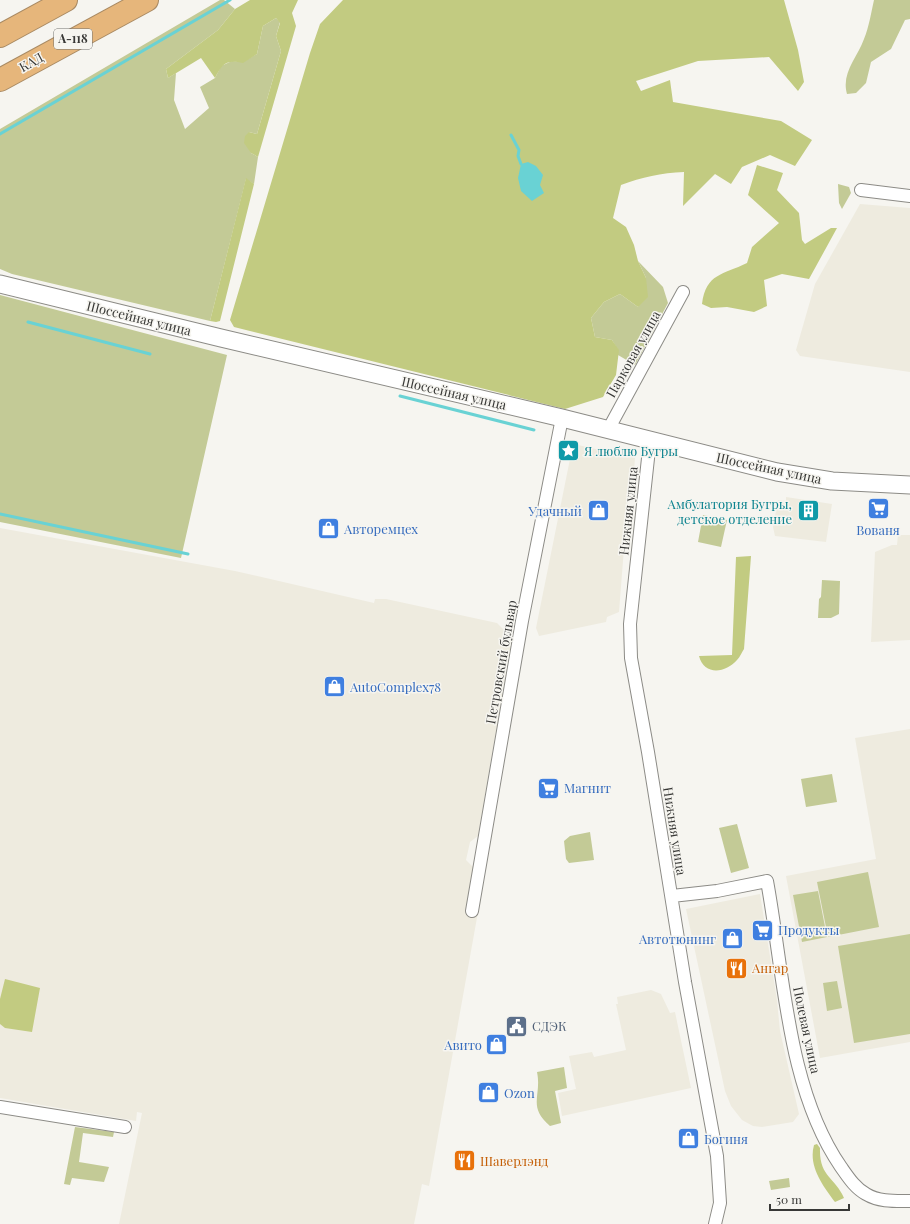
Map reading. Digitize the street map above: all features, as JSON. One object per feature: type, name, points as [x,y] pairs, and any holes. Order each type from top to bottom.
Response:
[{"type":"highway","points":[[0,36],[66,0]]},
{"type":"highway","name":"КАД","points":[[0,80],[147,0]]},
{"type":"main road","name":"Шоссейная улица","points":[[0,284],[228,340],[562,418],[795,476],[832,481],[910,485]]},
{"type":"street","points":[[861,190],[910,196]]},
{"type":"street","name":"Парковая улица","points":[[608,430],[683,292]]},
{"type":"street","name":"Петровский бульвар","points":[[472,911],[522,621],[562,418]]},
{"type":"street","name":"Нижняя улица","points":[[650,440],[630,624],[631,658],[684,975],[717,1156],[720,1203],[715,1224]]},
{"type":"street","name":"Полевая улица","points":[[672,896],[717,891],[767,881],[791,1028],[800,1069],[818,1128],[829,1150],[846,1175],[865,1194],[884,1200],[910,1202]]},
{"type":"street","points":[[0,1107],[125,1127]]},
{"type":"shaded area","points":[[860,204],[910,208],[910,372],[800,356],[796,350],[815,284]]},
{"type":"shaded area","points":[[578,445],[635,458],[633,484],[629,484],[619,612],[607,617],[606,622],[539,636],[536,628],[572,449]]},
{"type":"shaded area","points":[[786,497],[832,504],[826,542],[775,536],[773,527],[778,500],[786,501]]},
{"type":"shaded area","points":[[0,528],[235,571],[374,603],[375,599],[386,599],[497,623],[512,638],[478,836],[470,842],[466,860],[473,867],[466,909],[478,912],[429,1186],[422,1184],[414,1224],[119,1224],[142,1113],[137,1112],[136,1121],[0,1098]]},
{"type":"shaded area","points":[[898,535],[910,535],[910,640],[871,642],[875,552],[892,545],[897,545]]},
{"type":"shaded area","points":[[910,729],[910,1042],[820,1058],[786,876],[876,859],[855,738]]},
{"type":"shaded area","points":[[760,894],[777,1000],[780,1031],[799,1114],[793,1122],[762,1127],[753,1126],[742,1120],[731,1106],[725,1091],[686,909]]},
{"type":"shaded area","points":[[651,990],[661,994],[670,1013],[675,1012],[691,1088],[562,1116],[558,1093],[576,1089],[569,1056],[592,1052],[594,1057],[626,1050],[616,1004],[618,1004],[617,997]]},
{"type":"green space","points":[[220,0],[224,0],[235,9],[218,30],[166,69],[168,78],[176,73],[174,100],[185,129],[209,108],[200,87],[215,78],[221,66],[232,61],[243,62],[257,54],[263,26],[276,18],[280,22],[276,36],[281,51],[257,134],[249,132],[251,153],[258,157],[254,184],[246,179],[210,321],[12,274],[0,269],[0,129]]},
{"type":"green space","points":[[250,0],[298,0],[292,13],[296,26],[258,157],[251,153],[244,143],[245,136],[249,132],[257,134],[281,51],[276,36],[280,23],[276,18],[263,26],[257,54],[243,63],[229,62],[225,64],[222,66],[215,78],[201,58],[168,78],[166,69],[218,30],[235,9]]},
{"type":"green space","points":[[343,0],[784,0],[798,50],[804,82],[798,91],[769,57],[698,61],[636,81],[641,91],[670,80],[673,102],[781,121],[812,140],[795,166],[770,155],[742,167],[731,184],[715,174],[683,206],[684,172],[652,176],[621,185],[613,218],[626,227],[634,245],[638,261],[646,278],[648,297],[638,307],[620,294],[604,302],[591,318],[595,337],[612,340],[619,350],[616,375],[603,397],[565,409],[234,327],[230,320],[310,53],[320,24]]},
{"type":"green space","points":[[874,0],[910,0],[910,19],[905,20],[891,49],[871,62],[866,83],[856,93],[847,94],[846,79],[848,72],[866,34]]},
{"type":"green space","points":[[757,165],[783,173],[777,190],[799,213],[802,240],[805,244],[831,228],[837,228],[809,279],[782,274],[764,280],[767,306],[754,312],[727,307],[711,308],[702,304],[707,286],[717,276],[747,263],[752,247],[779,223],[748,195]]},
{"type":"green space","points":[[246,178],[254,184],[220,321],[210,321]]},
{"type":"green space","points":[[838,184],[849,187],[851,193],[842,209],[839,203]]},
{"type":"green space","points":[[638,261],[663,287],[668,303],[635,365],[618,355],[618,350],[612,340],[595,337],[591,318],[604,302],[620,294],[638,307],[646,278]]},
{"type":"green space","points":[[0,295],[227,355],[181,558],[0,522]]},
{"type":"green space","points":[[703,515],[727,520],[721,547],[698,542]]},
{"type":"green space","points":[[751,556],[744,649],[737,660],[727,668],[721,670],[710,669],[706,667],[699,656],[732,655],[736,557]]},
{"type":"green space","points":[[822,580],[840,581],[839,614],[831,618],[818,618]]},
{"type":"green space","points":[[832,774],[837,802],[806,807],[801,779]]},
{"type":"green space","points":[[737,824],[749,868],[731,873],[719,828]]},
{"type":"green space","points":[[590,832],[594,860],[569,863],[566,859],[564,841],[570,836]]},
{"type":"green space","points":[[868,872],[879,927],[828,937],[817,882]]},
{"type":"green space","points":[[818,891],[827,937],[802,942],[793,895]]},
{"type":"green space","points":[[910,934],[910,1034],[854,1043],[838,946]]},
{"type":"green space","points":[[5,979],[40,988],[32,1032],[5,1028],[0,1024],[0,999]]},
{"type":"green space","points":[[837,981],[842,1008],[827,1011],[823,983]]},
{"type":"green space","points":[[564,1067],[567,1088],[555,1091],[561,1123],[550,1126],[543,1119],[537,1106],[537,1072]]},
{"type":"green space","points":[[75,1127],[114,1132],[113,1137],[83,1133],[79,1162],[109,1167],[104,1182],[72,1178],[70,1185],[64,1184]]},
{"type":"green space","points":[[817,1144],[820,1148],[820,1158],[825,1171],[844,1198],[835,1202],[815,1168],[813,1153],[814,1145]]},
{"type":"green space","points":[[789,1178],[790,1187],[771,1190],[769,1181]]},
{"type":"water","points":[[528,162],[536,166],[543,175],[540,185],[544,193],[532,201],[521,191],[518,178],[521,164]]},
{"type":"waterway","points":[[0,134],[230,0]]},
{"type":"waterway","points":[[511,135],[519,150],[518,156],[521,164]]},
{"type":"waterway","points":[[28,322],[150,354]]},
{"type":"waterway","points":[[400,396],[534,430]]},
{"type":"waterway","points":[[0,514],[188,554]]},
{"type":"place","name":"Я люблю Бугры","points":[[569,451]]},
{"type":"place","name":"Вованя","points":[[878,508]]},
{"type":"place","name":"Удачный","points":[[598,511]]},
{"type":"place","name":"Амбулатория Бугры, детское отделение","points":[[808,511]]},
{"type":"place","name":"Авторемцех","points":[[328,529]]},
{"type":"place","name":"AutoComplex78","points":[[334,687]]},
{"type":"place","name":"Магнит","points":[[548,788]]},
{"type":"place","name":"Продукты","points":[[762,930]]},
{"type":"place","name":"Автотюнинг","points":[[732,939]]},
{"type":"place","name":"Ангар","points":[[736,968]]},
{"type":"place","name":"СДЭК","points":[[516,1026]]},
{"type":"place","name":"Авито","points":[[497,1045]]},
{"type":"place","name":"Ozon","points":[[489,1093]]},
{"type":"place","name":"Богиня","points":[[689,1139]]},
{"type":"place","name":"Шаверлэнд","points":[[464,1161]]}]
